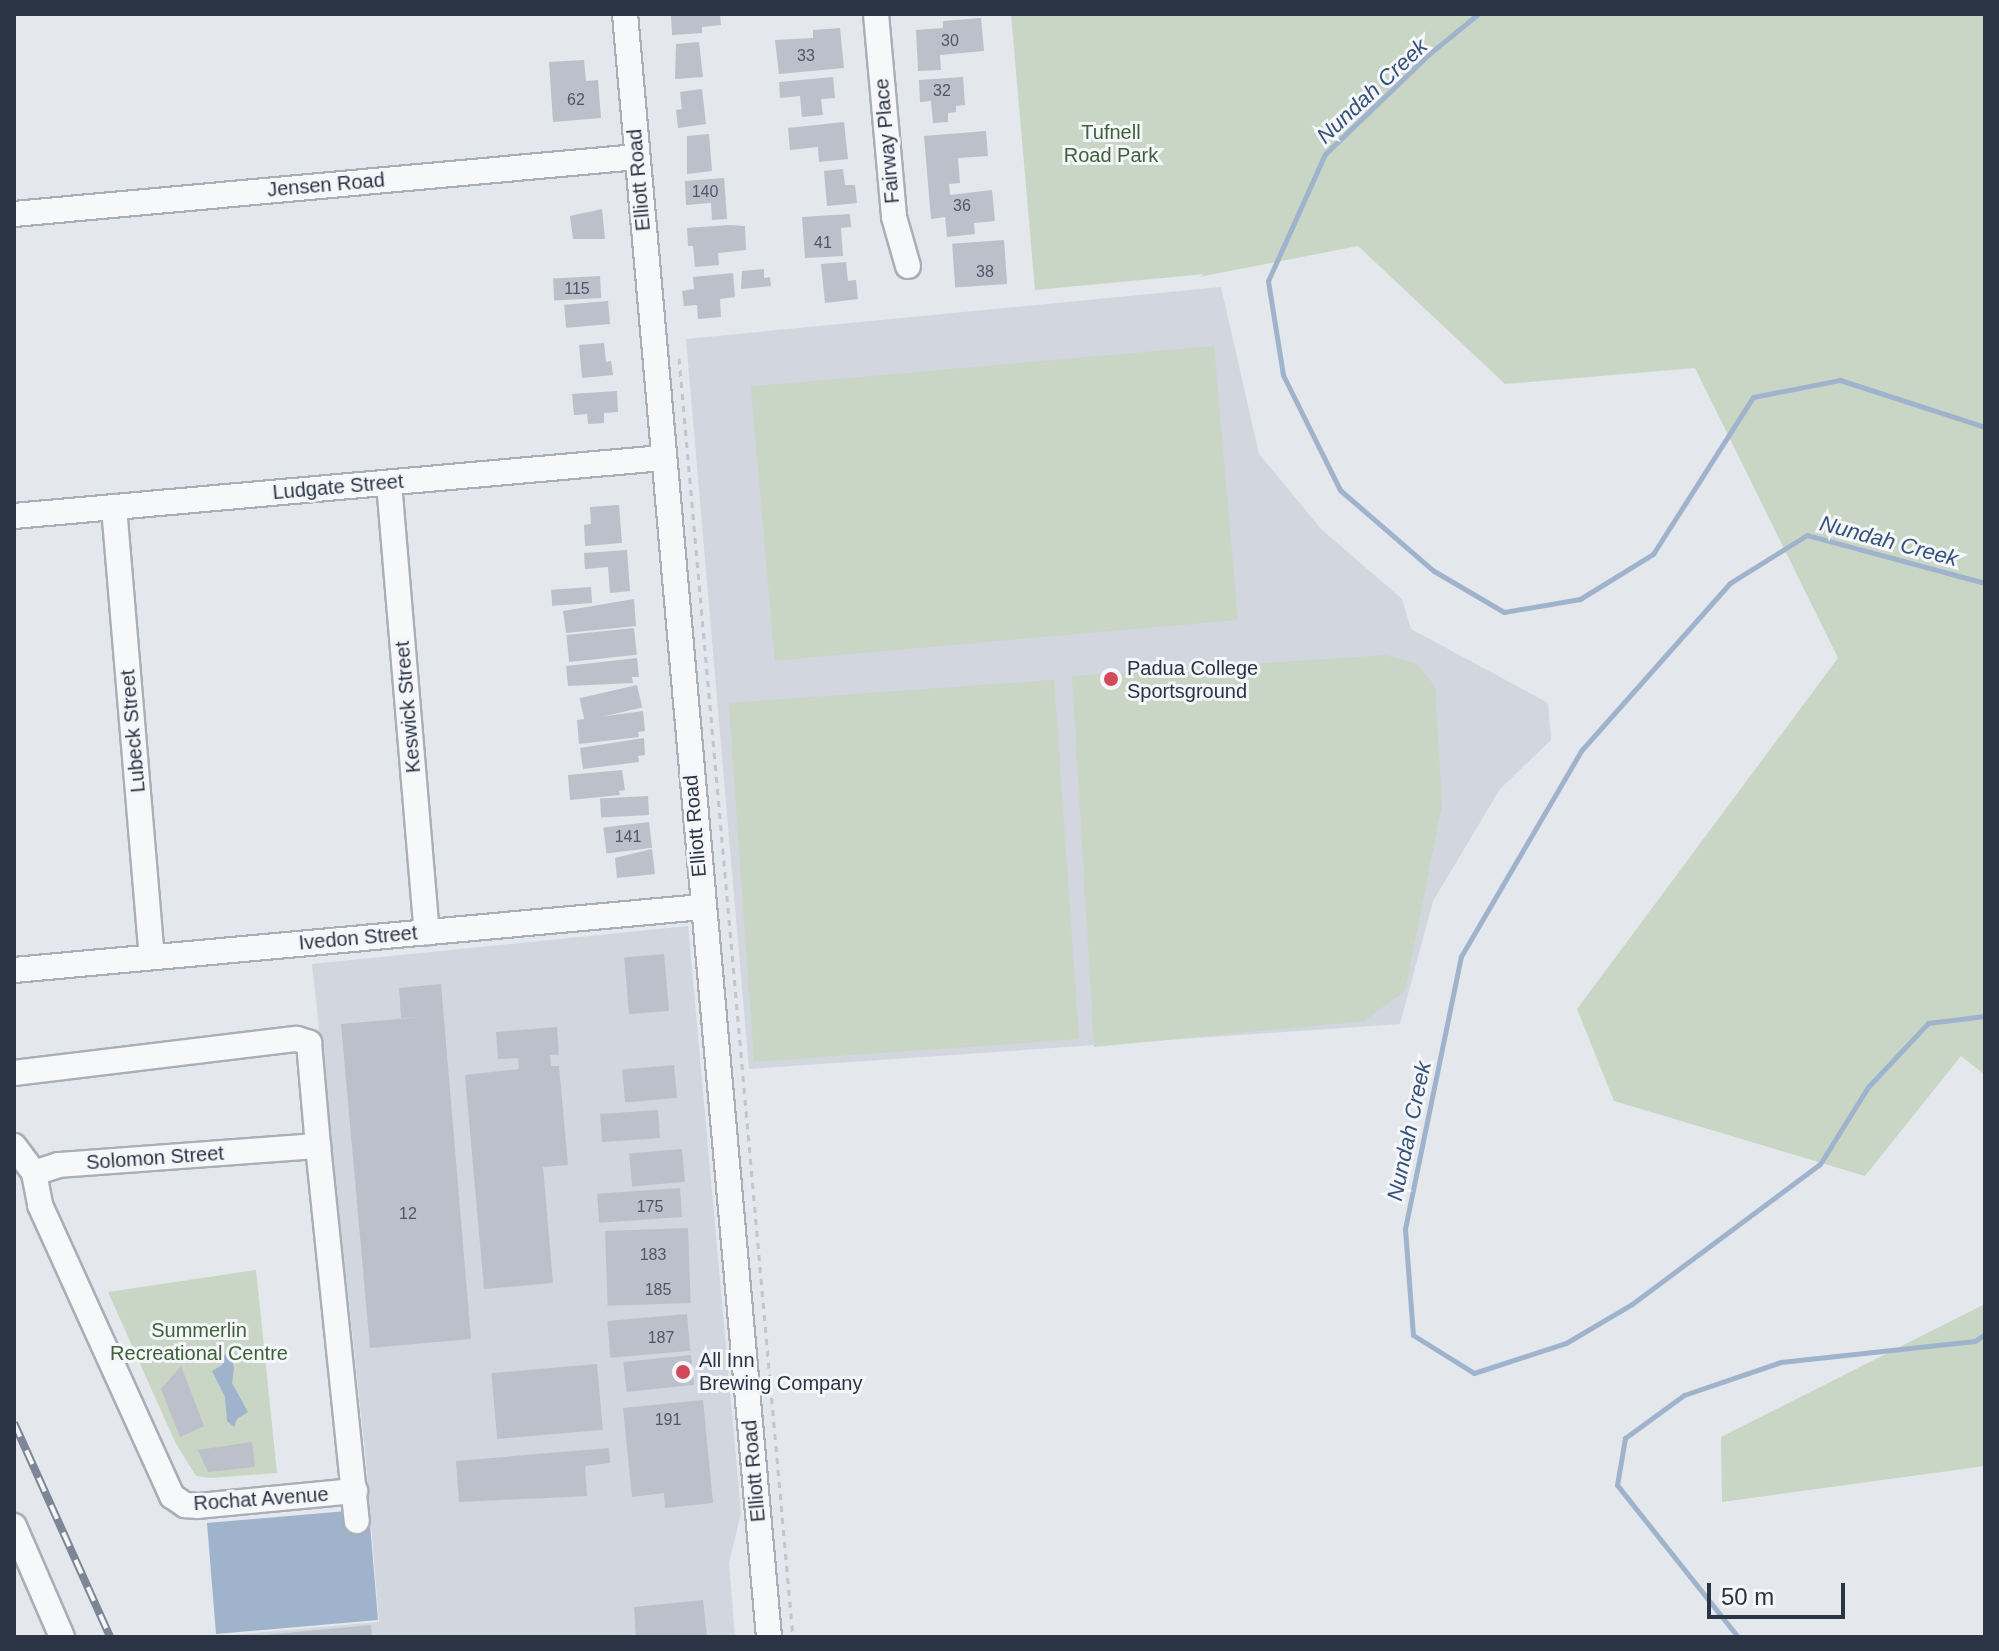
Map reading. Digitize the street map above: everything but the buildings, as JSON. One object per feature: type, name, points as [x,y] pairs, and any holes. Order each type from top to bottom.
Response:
[{"type":"street","name":"Elliott Road","points":[[625,14],[769,1637]]},
{"type":"street","name":"Fairway Place","points":[[876,14],[894,217],[908,266]]},
{"type":"street","name":"Jensen Road","points":[[14,214],[637,157]]},
{"type":"street","name":"Ludgate Street","points":[[14,516],[663,458]]},
{"type":"street","name":"Keswick Street","points":[[389,483],[427,932]]},
{"type":"street","name":"Lubeck Street","points":[[114,507],[152,956]]},
{"type":"street","name":"Ivedon Street","points":[[14,970],[702,907]]},
{"type":"street","name":"Rochat Avenue","points":[[14,1073],[297,1039],[309,1043],[357,1521]]},
{"type":"street","name":"Rochat Avenue","points":[[14,1146],[34,1173],[40,1205],[104,1350],[176,1500],[198,1506],[355,1491]]},
{"type":"street","name":"Solomon Street","points":[[34,1173],[59,1165],[318,1146]]},
{"type":"street","points":[[14,1526],[62,1637]]},
{"type":"path","points":[[678,350],[793,1637]]},
{"type":"shaded area","name":"Padua College Sportsground","points":[[1221,287],[1259,454],[1321,529],[1402,599],[1411,629],[1548,703],[1551,740],[1500,789],[1433,901],[1400,1024],[749,1069],[686,339]]},
{"type":"shaded area","points":[[688,926],[741,1513],[729,1563],[735,1637],[210,1637],[379,1622],[366,1460],[312,964]]},
{"type":"green space","name":"Tufnell Road Park","points":[[1011,14],[1985,14],[1985,1075],[1961,1056],[1865,1176],[1614,1101],[1577,1009],[1838,658],[1695,368],[1505,384],[1358,246],[1199,277],[1205,274],[1035,290]]},
{"type":"green space","points":[[1214,346],[1238,620],[775,660],[751,387]]},
{"type":"green space","points":[[1385,655],[1416,663],[1435,686],[1442,805],[1405,991],[1364,1021],[1094,1047],[1072,676]]},
{"type":"green space","points":[[1054,680],[1079,1039],[754,1062],[729,703]]},
{"type":"green space","name":"Summerlin Recreational Centre","points":[[256,1270],[277,1473],[210,1478],[196,1476],[175,1442],[108,1292]]},
{"type":"green space","points":[[1985,1304],[1985,1466],[1722,1502],[1721,1437]]},
{"type":"water","points":[[230,1354],[234,1368],[232,1383],[248,1412],[237,1419],[234,1427],[227,1421],[225,1397],[212,1371],[222,1365],[224,1355]]},
{"type":"water","points":[[347,1511],[349,1526],[370,1524],[378,1620],[216,1634],[207,1523]]},
{"type":"waterway","name":"Nundah Creek","points":[[1478,14],[1429,54],[1325,154],[1268,281],[1283,375],[1340,490],[1434,571],[1504,612],[1580,599],[1653,554],[1753,397],[1840,380],[1985,427]]},
{"type":"waterway","name":"Nundah Creek","points":[[1985,583],[1807,535],[1730,583],[1581,751],[1461,956],[1405,1229],[1413,1335],[1474,1373],[1566,1343],[1632,1304],[1820,1164],[1868,1087],[1928,1023],[1985,1016]]},
{"type":"waterway","name":"Nundah Creek","points":[[1738,1637],[1617,1485],[1625,1438],[1684,1395],[1781,1362],[1975,1341],[1985,1334]]},
{"type":"railway","points":[[14,1423],[110,1637]]},
{"type":"place","name":"Padua College Sportsground","points":[[1111,679]]},
{"type":"place","name":"All Inn Brewing Company","points":[[683,1372]]}]
